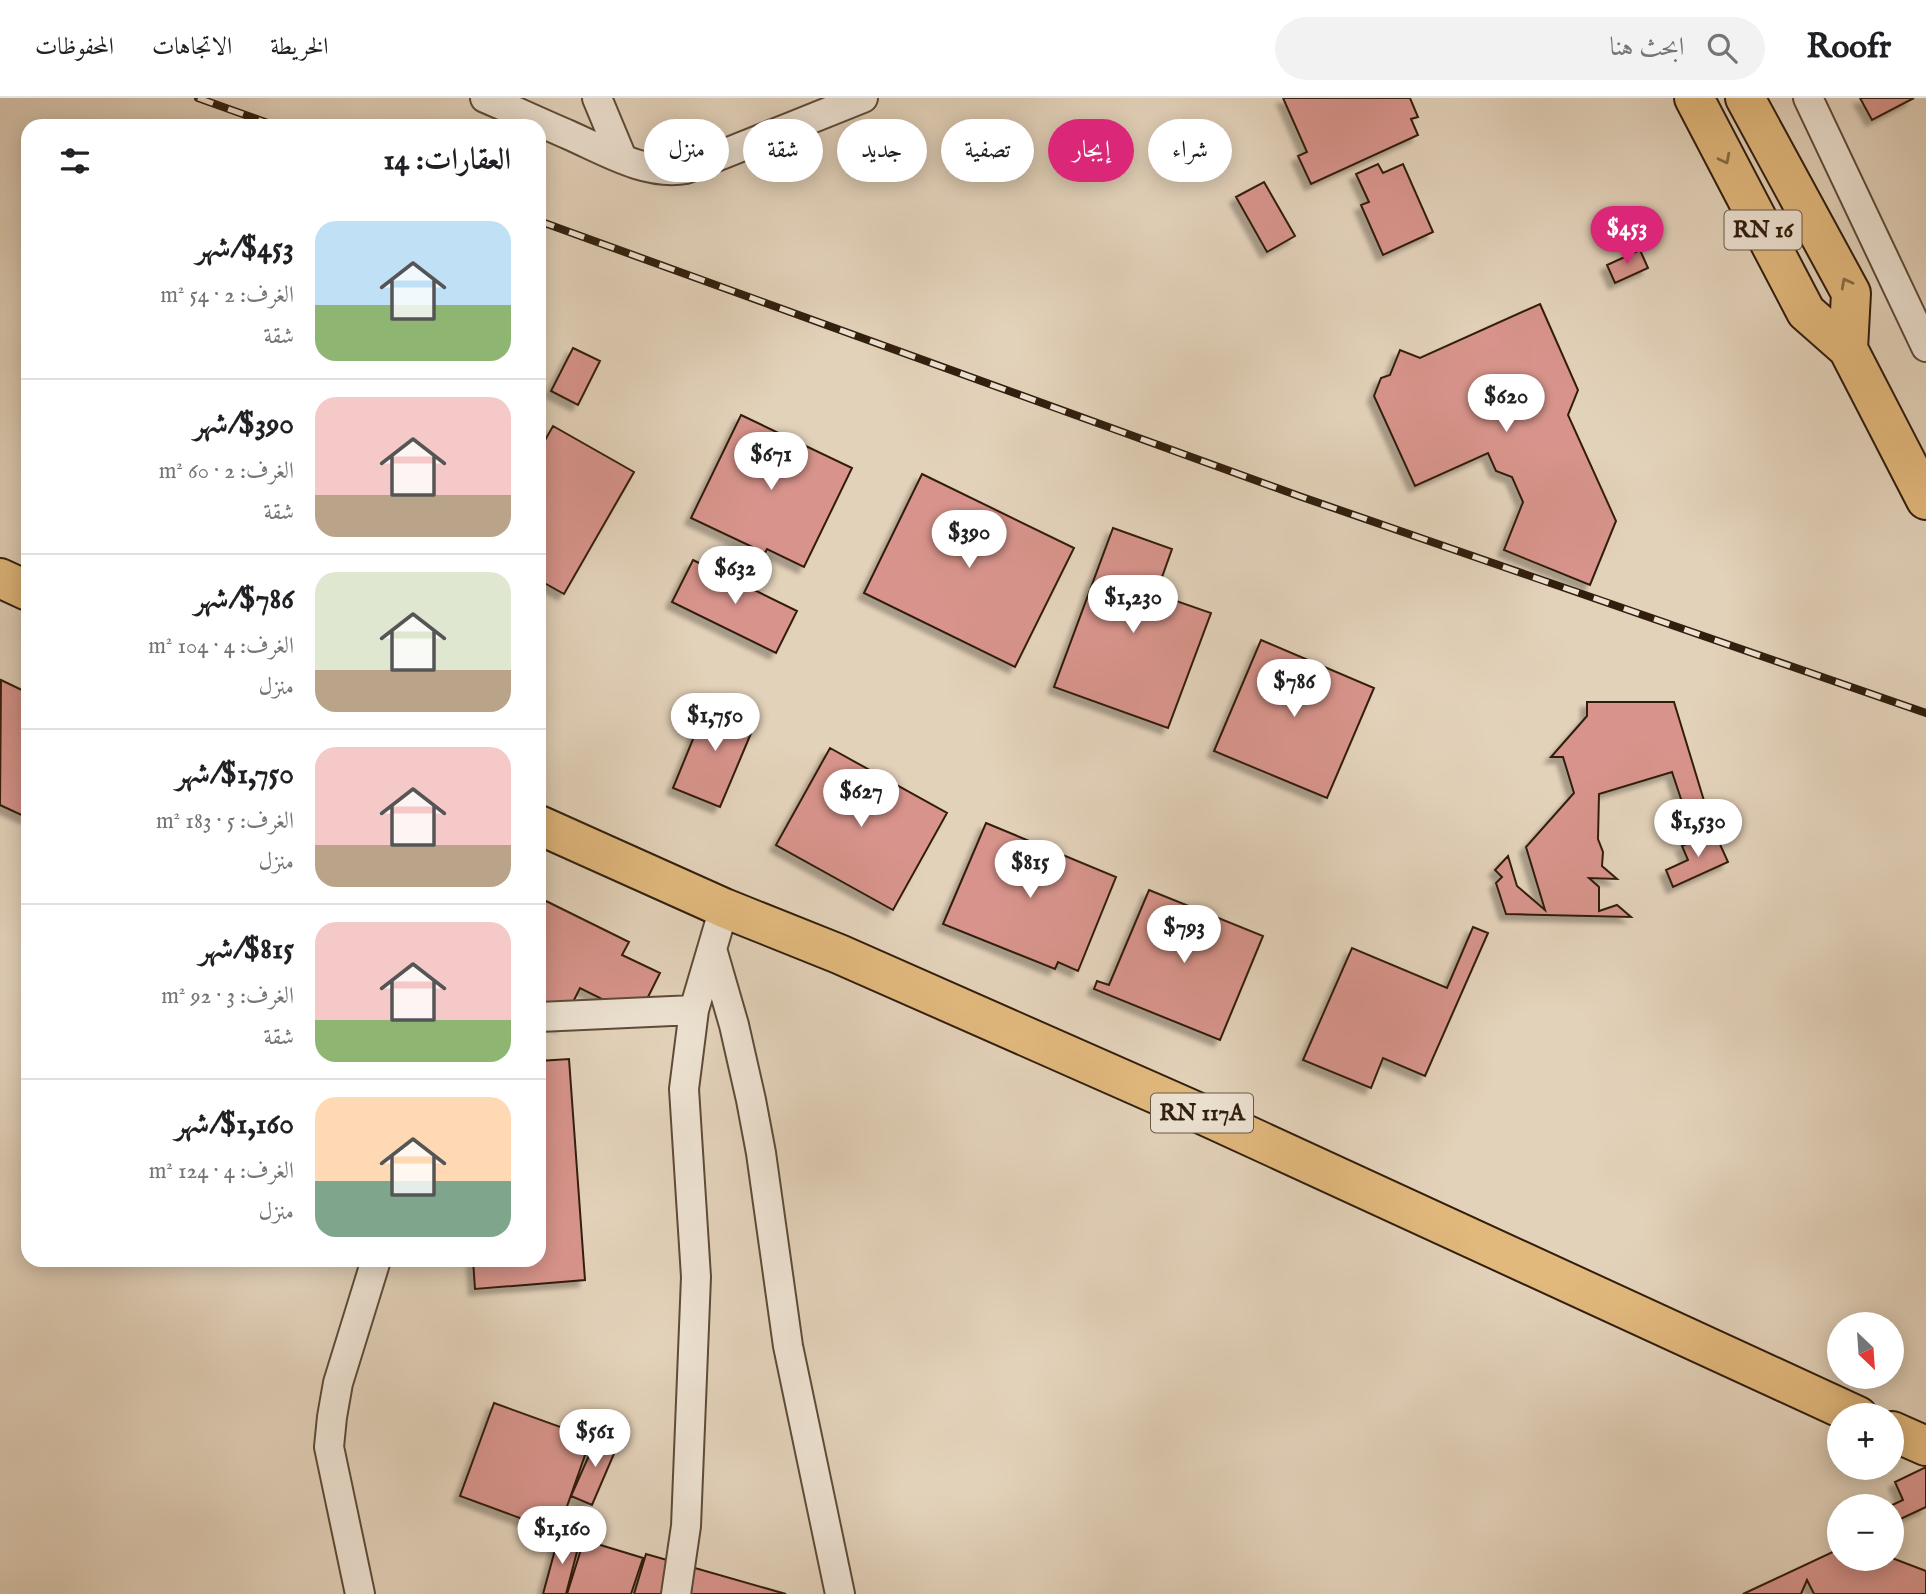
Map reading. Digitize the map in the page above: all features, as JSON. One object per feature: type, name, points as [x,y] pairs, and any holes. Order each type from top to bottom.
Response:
[{"type":"main road","name":"RN 16","points":[[1694,98],[1806,312],[1848,349],[1926,500]]},
{"type":"main road","name":"RN 16","points":[[1745,98],[1852,293],[1848,349]]},
{"type":"main road","points":[[0,578],[21,588]]},
{"type":"main road","name":"RN 117A","points":[[546,828],[724,908],[839,954],[1185,1106],[1830,1403]]},
{"type":"main road","points":[[1904,1436],[1926,1446]]},
{"type":"street","points":[[485,98],[533,119]]},
{"type":"street","points":[[597,98],[622,158]]},
{"type":"street","points":[[546,125],[622,158],[651,168],[672,171],[686,169],[863,98]]},
{"type":"street","points":[[1808,98],[1926,347]]},
{"type":"street","points":[[676,1594],[686,1526],[695,1301],[693,1217],[684,1089],[694,1010],[724,908]]},
{"type":"street","points":[[712,949],[734,1024],[751,1100],[788,1346],[840,1594]]},
{"type":"street","points":[[546,1017],[694,1010]]},
{"type":"street","points":[[359,1594],[329,1447],[331,1417],[338,1383],[374,1267]]},
{"type":"building","points":[[1283,98],[1410,98],[1418,117],[1411,119],[1418,135],[1311,184],[1298,156],[1307,152]]},
{"type":"building","points":[[1860,98],[1914,98],[1872,120]]},
{"type":"building","points":[[1378,164],[1383,173],[1403,164],[1433,232],[1383,255],[1361,205],[1369,202],[1356,174]]},
{"type":"building","points":[[1264,182],[1295,236],[1267,252],[1236,197]]},
{"type":"building","points":[[1640,250],[1648,268],[1615,283],[1607,265]]},
{"type":"building","points":[[1540,304],[1578,390],[1568,415],[1616,521],[1590,585],[1504,550],[1523,502],[1512,477],[1496,471],[1488,453],[1415,486],[1374,396],[1381,378],[1390,375],[1400,350],[1420,358]]},
{"type":"building","points":[[573,348],[600,361],[578,405],[551,391]]},
{"type":"building","points":[[741,415],[852,468],[804,567],[767,549],[765,553],[691,518]]},
{"type":"building","points":[[553,426],[634,472],[564,594],[546,584],[546,438]]},
{"type":"building","points":[[922,474],[1074,548],[1015,667],[864,593]]},
{"type":"building","points":[[1113,528],[1172,549],[1156,594],[1211,613],[1168,728],[1054,687]]},
{"type":"building","points":[[693,560],[797,611],[776,653],[672,602]]},
{"type":"building","points":[[1261,640],[1374,688],[1327,798],[1214,751]]},
{"type":"building","points":[[1,680],[21,690],[21,815],[0,805]]},
{"type":"building","points":[[709,700],[757,719],[720,807],[673,788]]},
{"type":"building","points":[[1587,702],[1674,702],[1712,827],[1681,799],[1672,772],[1599,794],[1598,839],[1603,852],[1602,866],[1617,879],[1589,878],[1599,887],[1599,911],[1617,905],[1631,917],[1506,914],[1496,883],[1502,877],[1495,870],[1508,856],[1517,886],[1545,910],[1526,847],[1574,793],[1563,757],[1551,757],[1587,716]]},
{"type":"building","points":[[830,748],[947,813],[893,910],[776,845]]},
{"type":"building","points":[[986,823],[1116,877],[1078,971],[1058,962],[1055,969],[943,924]]},
{"type":"building","points":[[1714,831],[1728,862],[1673,887],[1666,870],[1688,860],[1682,846]]},
{"type":"building","points":[[1149,890],[1263,936],[1220,1040],[1094,989],[1097,981],[1109,985]]},
{"type":"building","points":[[546,901],[629,942],[622,955],[660,973],[638,1017],[580,988],[561,1026],[546,1018]]},
{"type":"building","points":[[1473,927],[1488,933],[1425,1076],[1383,1058],[1371,1088],[1303,1060],[1352,948],[1447,988]]},
{"type":"building","points":[[569,1059],[585,1280],[475,1289],[473,1267],[546,1267],[546,1061]]},
{"type":"building","points":[[494,1403],[591,1438],[558,1532],[460,1496]]},
{"type":"building","points":[[599,1433],[619,1442],[592,1505],[571,1496]]},
{"type":"building","points":[[1926,1467],[1926,1507],[1904,1517],[1904,1494],[1900,1494],[1895,1482],[1904,1480]]},
{"type":"building","points":[[559,1535],[580,1540],[566,1594],[543,1594]]},
{"type":"building","points":[[584,1540],[643,1558],[631,1594],[567,1594]]},
{"type":"building","points":[[646,1554],[786,1594],[634,1594]]},
{"type":"building","points":[[1827,1555],[1827,1571],[1904,1571],[1904,1563],[1926,1571],[1926,1594],[1814,1594],[1807,1580],[1801,1594],[1743,1594]]},
{"type":"railway","points":[[198,98],[256,119]]},
{"type":"railway","points":[[546,224],[1299,496],[1926,713]]}]
